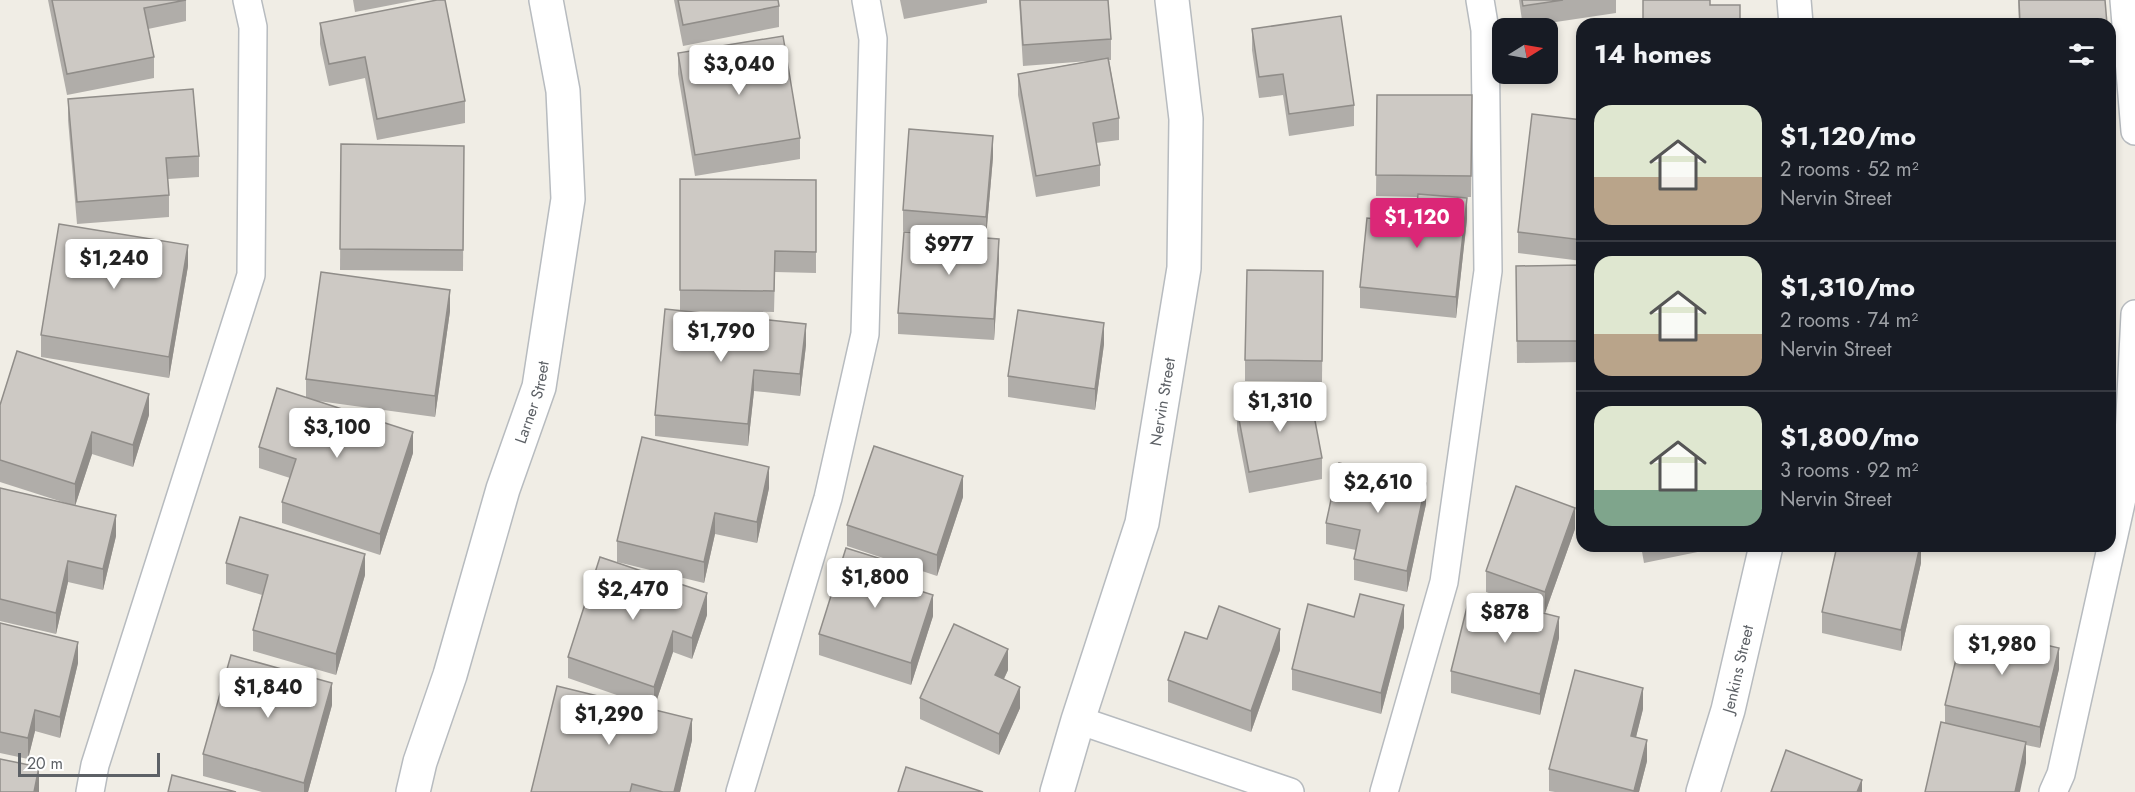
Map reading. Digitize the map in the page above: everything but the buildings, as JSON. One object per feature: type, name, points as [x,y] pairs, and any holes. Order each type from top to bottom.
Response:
[{"type":"street","name":"Larner Street","points":[[413,792],[420,762],[450,675],[502,489],[539,387],[567,199],[563,92],[546,0]]},
{"type":"street","name":"Nervin Street","points":[[1058,792],[1078,720],[1142,523],[1184,268],[1186,119],[1172,0]]},
{"type":"street","points":[[1794,0],[1796,18]]},
{"type":"street","name":"Jenkins Street","points":[[1703,792],[1728,710],[1766,552]]},
{"type":"lane","points":[[90,792],[95,765],[251,275],[253,27],[247,0]]},
{"type":"lane","points":[[740,792],[828,498],[866,334],[873,39],[866,0]]},
{"type":"lane","points":[[1384,792],[1444,582],[1488,271],[1485,30],[1480,0]]},
{"type":"lane","points":[[2124,0],[2135,131]]},
{"type":"lane","points":[[2116,526],[2127,476],[2135,314]]},
{"type":"lane","points":[[2053,792],[2061,774],[2110,552]]},
{"type":"lane","points":[[1078,720],[1290,792]]}]
